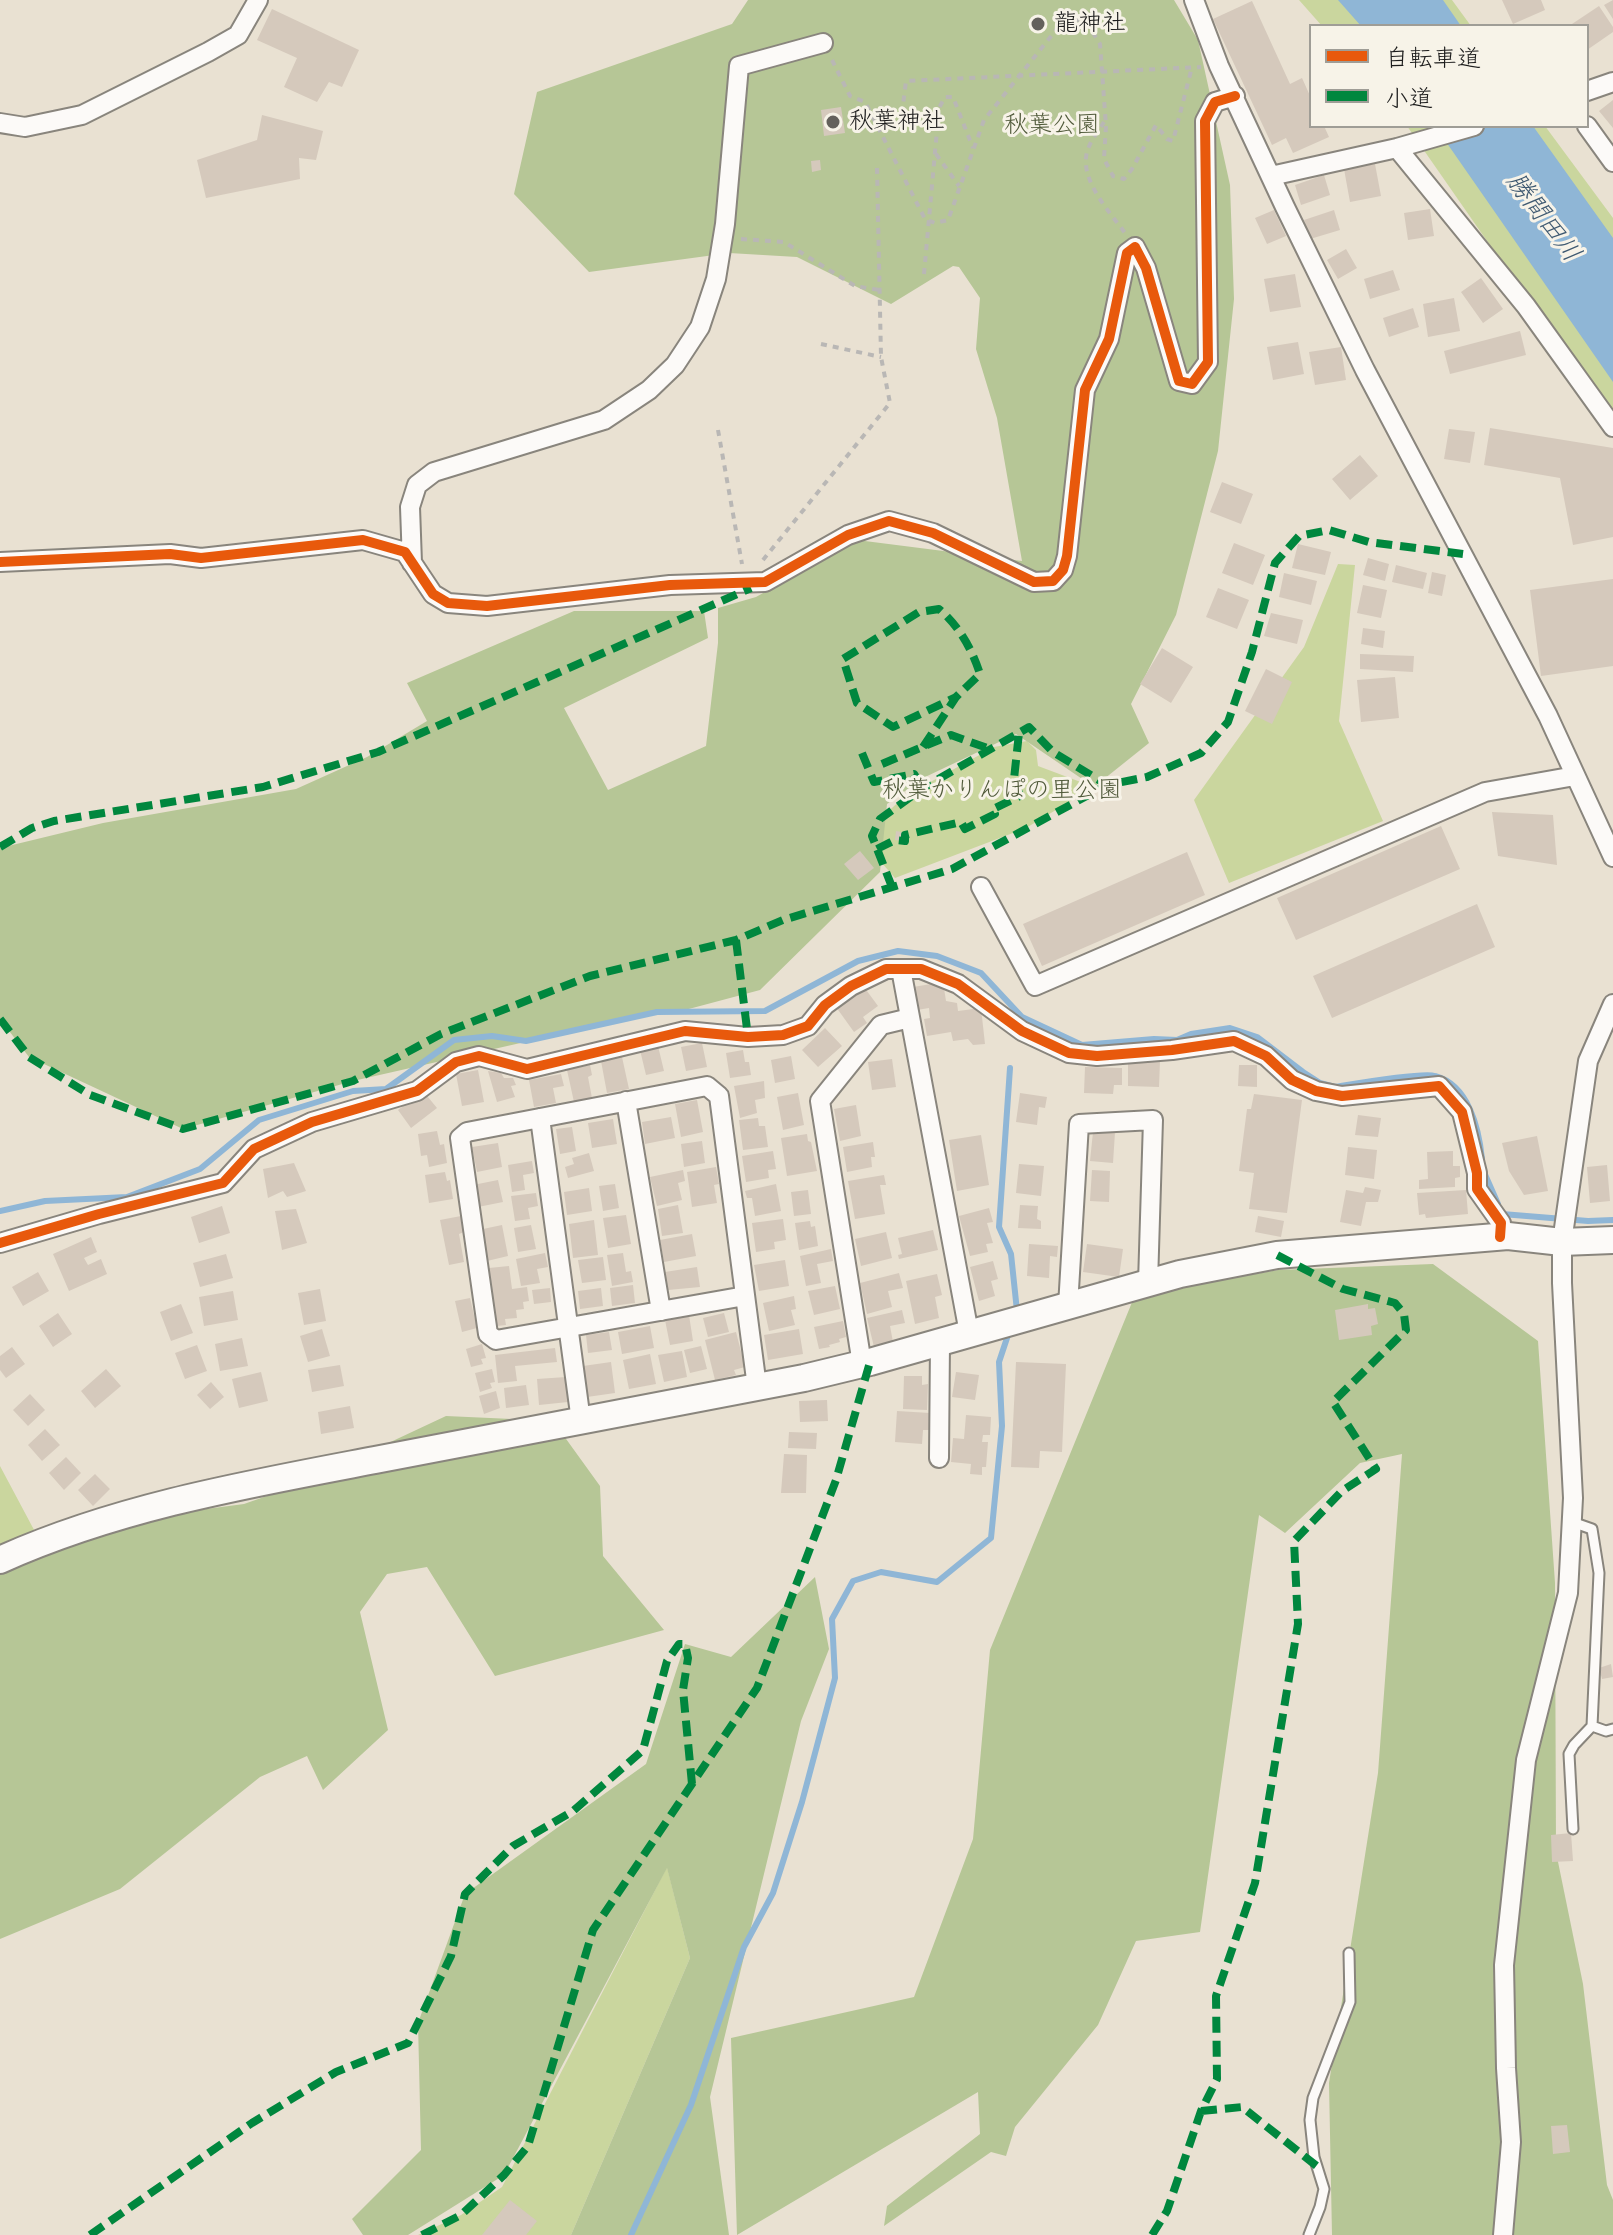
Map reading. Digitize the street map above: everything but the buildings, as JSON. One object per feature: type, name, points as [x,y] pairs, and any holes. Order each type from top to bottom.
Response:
[{"type":"street","points":[[0,123],[25,127],[82,115],[238,35],[258,0]]},
{"type":"street","points":[[1194,0],[1245,124],[1365,370],[1548,716],[1613,857]]},
{"type":"street","points":[[412,563],[410,507],[417,485],[434,472],[604,420],[649,390],[675,365],[700,327],[716,279],[739,66],[823,43]]},
{"type":"street","points":[[1589,90],[1613,82]]},
{"type":"street","points":[[0,562],[170,554],[201,558],[363,540],[405,552],[433,594],[448,603],[487,606],[670,585],[765,582],[848,535],[889,521],[933,533],[1034,582],[1053,581],[1063,570],[1067,556],[1085,390],[1109,339],[1127,253],[1135,247],[1146,268],[1179,381],[1192,384],[1208,362],[1205,121],[1215,102],[1235,96]]},
{"type":"street","points":[[1271,176],[1397,148],[1467,128]]},
{"type":"street","points":[[1588,128],[1613,162]]},
{"type":"street","points":[[1397,148],[1526,306],[1613,427]]},
{"type":"street","points":[[981,887],[1035,986],[1485,792],[1575,776]]},
{"type":"street","points":[[0,1243],[223,1183],[254,1149],[312,1122],[417,1091],[456,1062],[479,1056],[527,1069],[685,1031],[748,1037],[783,1035],[808,1026],[825,1005],[851,986],[886,969],[921,969],[958,984],[1022,1031],[1069,1053],[1097,1056],[1234,1041],[1266,1056],[1292,1080],[1316,1091],[1342,1096],[1439,1086],[1462,1112],[1477,1173],[1477,1189],[1501,1223],[1500,1237]]},
{"type":"street","points":[[901,969],[969,1333]]},
{"type":"street","points":[[1503,2235],[1511,2142],[1504,1965],[1526,1760],[1568,1593],[1573,1498],[1562,1283],[1563,1238],[1588,1061],[1613,1004]]},
{"type":"street","points":[[862,1364],[820,1101],[881,1025],[910,1018]]},
{"type":"street","points":[[745,1296],[496,1340],[488,1334],[460,1138],[467,1132],[707,1086],[719,1096],[757,1387]]},
{"type":"street","points":[[626,1101],[661,1311]]},
{"type":"street","points":[[540,1118],[581,1421]]},
{"type":"street","points":[[1068,1306],[1079,1124],[1153,1120],[1148,1283]]},
{"type":"street","points":[[0,1560],[67,1532],[152,1508],[325,1470],[862,1364],[1180,1274],[1277,1255],[1500,1237],[1613,1240]]},
{"type":"street","points":[[939,1458],[940,1342]]},
{"type":"lane","points":[[1572,1521],[1592,1529],[1599,1573],[1592,1726],[1569,1754],[1573,1829]]},
{"type":"lane","points":[[1592,1726],[1606,1731],[1613,1729]]},
{"type":"lane","points":[[1309,2235],[1324,2189],[1314,2157],[1310,2120],[1313,2098],[1350,2002],[1349,1953]]},
{"type":"path","points":[[823,43],[850,96],[865,102],[925,219],[935,223],[948,220],[984,120],[1064,20],[1078,20],[1090,28],[1100,44],[1106,120],[1104,159],[1113,176],[1124,179],[1156,125],[1167,139],[1173,141],[1192,67]]},
{"type":"path","points":[[854,119],[902,113],[906,81],[1219,66]]},
{"type":"path","points":[[924,274],[939,108],[945,97],[953,97],[973,148]]},
{"type":"path","points":[[1106,120],[1087,151],[1088,174],[1101,200],[1135,247]]},
{"type":"path","points":[[935,152],[959,187]]},
{"type":"path","points":[[746,582],[890,403],[881,357],[877,168]]},
{"type":"path","points":[[722,237],[784,242],[855,286],[879,290]]},
{"type":"path","points":[[821,344],[881,357]]},
{"type":"path","points":[[718,430],[746,582]]},
{"type":"green space","name":"秋葉公園","points":[[748,0],[1174,0],[1198,40],[1230,185],[1234,299],[1218,451],[1176,615],[1131,704],[1149,743],[1094,787],[1016,734],[923,778],[887,804],[880,872],[760,990],[685,1010],[657,1012],[353,1081],[183,1129],[29,1057],[0,1019],[0,848],[103,823],[296,789],[367,757],[427,721],[407,683],[574,611],[704,611],[708,638],[564,708],[608,790],[706,746],[718,643],[718,608],[756,597],[857,540],[1022,561],[997,418],[976,349],[980,298],[959,267],[953,266],[891,304],[797,257],[729,253],[589,272],[514,194],[537,92],[732,24]]},
{"type":"green space","points":[[1299,0],[1452,0],[1470,24],[1320,24]]},
{"type":"green space","points":[[1408,128],[1546,128],[1613,218],[1613,411],[1592,392]]},
{"type":"green space","points":[[1338,564],[1355,565],[1339,721],[1383,821],[1229,883],[1194,800],[1304,647]]},
{"type":"green space","name":"秋葉かりんぽの里公園","points":[[1027,741],[1036,750],[1038,766],[1094,787],[1026,828],[895,878],[881,862],[880,819],[905,796],[994,747]]},
{"type":"green space","points":[[1433,1264],[1538,1341],[1555,1583],[1556,1852],[1583,1984],[1607,2185],[1613,2200],[1613,2235],[1332,2235],[1329,2083],[1378,1773],[1402,1454],[1360,1463],[1285,1533],[1259,1515],[1200,1932],[1136,1941],[1098,2025],[1015,2127],[1006,2156],[991,2152],[884,2226],[887,2206],[980,2134],[978,2092],[737,2235],[731,2038],[914,1997],[973,1839],[990,1650],[1135,1295],[1278,1270]]},
{"type":"green space","points":[[446,1416],[556,1425],[600,1486],[603,1556],[664,1630],[495,1676],[427,1567],[387,1574],[360,1612],[388,1730],[323,1790],[307,1756],[260,1777],[120,1889],[0,1939],[0,1564],[101,1523],[244,1504],[301,1484]]},
{"type":"green space","points":[[0,1466],[41,1543],[0,1561]]},
{"type":"green space","points":[[815,1577],[829,1649],[801,1721],[710,2097],[729,2235],[571,2235],[690,1958],[667,1868],[504,2175],[408,2235],[363,2235],[352,2219],[421,2150],[418,2023],[465,1894],[646,1764],[685,1644],[731,1657]]},
{"type":"green space","points":[[667,1867],[690,1958],[571,2235],[418,2235],[461,2215],[502,2187]]},
{"type":"water","points":[[1338,0],[1443,0],[1460,24],[1359,24]]},
{"type":"water","name":"勝間田川","points":[[1436,128],[1534,128],[1613,238],[1613,382]]},
{"type":"waterway","points":[[0,1211],[45,1201],[127,1197],[200,1169],[259,1120],[353,1091],[386,1089],[454,1040],[492,1036],[526,1041],[657,1012],[765,1011],[858,961],[898,951],[937,956],[981,973],[1022,1017],[1082,1045],[1177,1040],[1191,1034],[1230,1028],[1257,1037],[1320,1083],[1335,1087],[1403,1077],[1435,1076],[1447,1081],[1464,1098],[1475,1122],[1482,1159]]},
{"type":"waterway","points":[[1010,1068],[999,1227],[1011,1254],[1017,1311]]},
{"type":"waterway","points":[[1483,1170],[1498,1204]]},
{"type":"waterway","points":[[1502,1214],[1613,1220]]},
{"type":"waterway","points":[[631,2235],[691,2105],[744,1947],[773,1893],[802,1802],[835,1678],[832,1619],[853,1581],[881,1572],[937,1582],[991,1538],[1002,1426],[999,1362],[1010,1329]]},
{"type":"marked path","points":[[0,1019],[29,1057],[90,1095],[183,1129],[353,1081],[441,1034],[590,976],[736,940],[783,920],[952,869],[1107,785],[1147,777],[1201,753],[1228,722],[1252,652],[1275,563],[1299,536],[1329,530],[1369,542],[1463,554]]},
{"type":"marked path","points":[[0,847],[32,828],[54,821],[263,787],[378,752],[751,588]]},
{"type":"marked path","points":[[923,747],[956,697],[980,674],[969,647],[953,623],[939,609],[919,612],[843,659],[857,703],[893,727],[956,697]]},
{"type":"marked path","points":[[892,887],[872,836],[880,819],[923,788],[1029,727],[1053,752],[1107,785]]},
{"type":"marked path","points":[[877,849],[895,840],[905,841],[905,835],[961,822],[965,829],[995,814],[993,809],[1020,796],[1014,779],[1019,733]]},
{"type":"marked path","points":[[882,764],[951,735],[990,749]]},
{"type":"marked path","points":[[862,753],[874,782],[914,774],[923,788]]},
{"type":"marked path","points":[[736,940],[748,1037]]},
{"type":"marked path","points":[[1152,2235],[1167,2211],[1201,2111],[1217,2079],[1216,1996],[1255,1883],[1298,1624],[1294,1541],[1342,1491],[1376,1469],[1333,1402],[1406,1330],[1404,1314],[1395,1303],[1343,1289],[1277,1255]]},
{"type":"marked path","points":[[422,2235],[461,2215],[504,2175],[528,2146],[593,1930],[757,1688],[836,1480],[870,1362]]},
{"type":"marked path","points":[[90,2235],[252,2123],[336,2072],[408,2043],[451,1956],[465,1894],[513,1846],[573,1811],[643,1750],[667,1661],[679,1644],[685,1644],[688,1658],[683,1690],[692,1784]]},
{"type":"marked path","points":[[1201,2111],[1242,2107],[1318,2167]]},
{"type":"cycle path","points":[[0,562],[170,554],[201,558],[363,540],[405,552],[433,594],[448,603],[487,606],[670,585],[765,582],[848,535],[889,521],[933,533],[1034,582],[1053,581],[1063,570],[1067,556],[1085,390],[1109,339],[1127,253],[1135,247],[1146,268],[1179,381],[1192,384],[1208,362],[1205,121],[1215,102],[1235,96]]},
{"type":"cycle path","points":[[0,1243],[223,1183],[254,1149],[312,1122],[417,1091],[456,1062],[479,1056],[527,1069],[685,1031],[748,1037],[783,1035],[808,1026],[825,1005],[851,986],[886,969],[921,969],[958,984],[1022,1031],[1069,1053],[1097,1056],[1234,1041],[1266,1056],[1292,1080],[1316,1091],[1342,1096],[1439,1086],[1462,1112],[1477,1173],[1477,1189],[1501,1223],[1500,1237]]},
{"type":"place","name":"龍神社","points":[[1038,24]]},
{"type":"place","name":"秋葉神社","points":[[833,122]]}]
